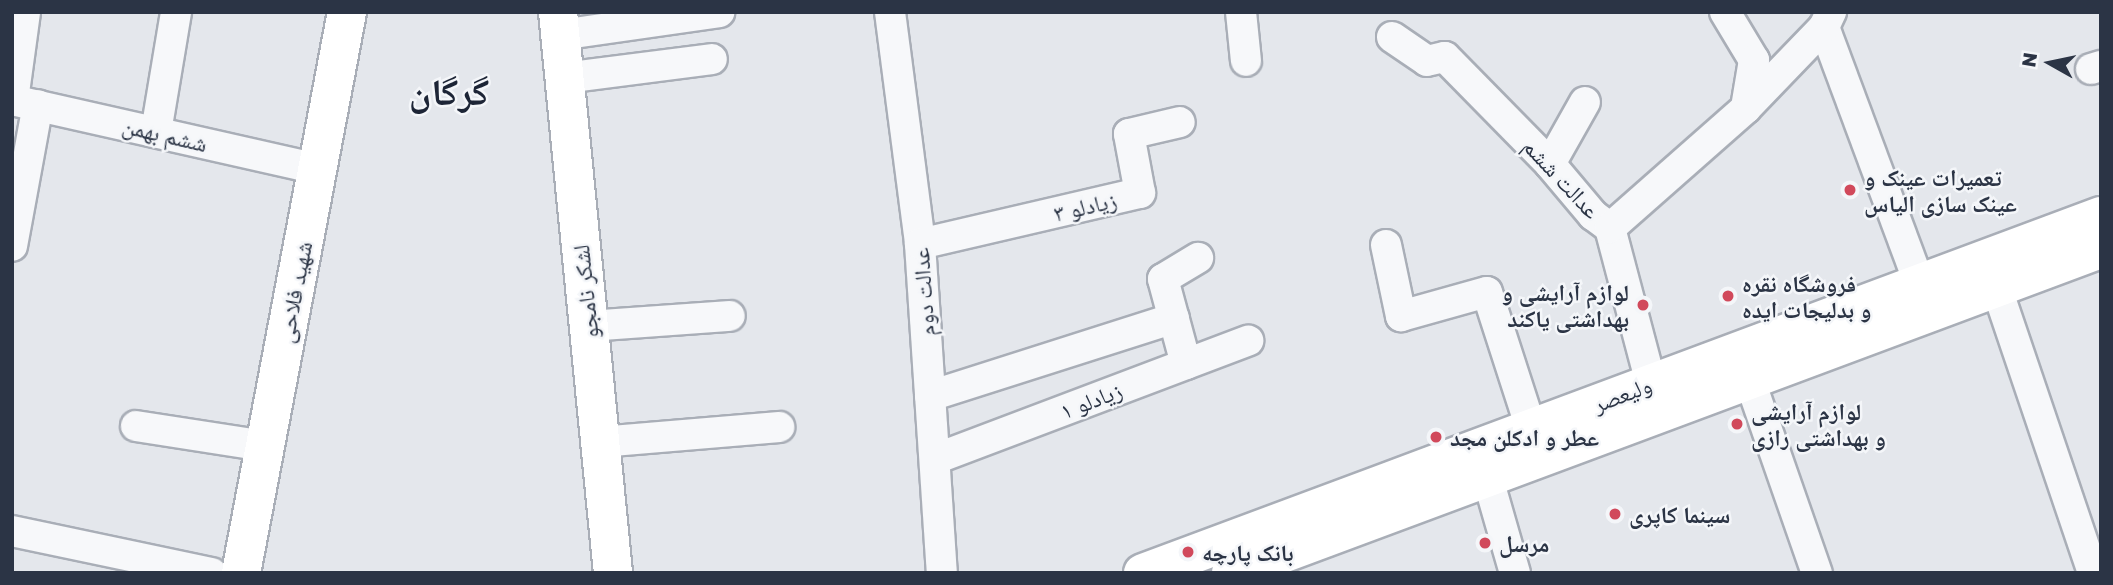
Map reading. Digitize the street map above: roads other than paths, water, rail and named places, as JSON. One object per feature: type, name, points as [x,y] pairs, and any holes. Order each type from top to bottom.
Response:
[{"type":"main road","name":"شهید فلاحی","points":[[242,573],[347,12]]},
{"type":"main road","name":"لشکر نامجو","points":[[559,24],[613,573]]},
{"type":"main road","name":"ولیعصر","points":[[1143,573],[2101,215]]},
{"type":"main road","name":"ولیعصر","points":[[1231,573],[2101,249]]},
{"type":"street","points":[[12,246],[26,12]]},
{"type":"street","points":[[156,132],[176,12]]},
{"type":"street","points":[[559,24],[719,12]]},
{"type":"street","name":"عدالت دوم","points":[[890,12],[920,244],[942,573]]},
{"type":"street","points":[[1241,12],[1246,61]]},
{"type":"street","points":[[1725,12],[1754,60],[1746,108]]},
{"type":"street","points":[[1610,228],[1746,108],[1827,20],[1919,283]]},
{"type":"street","name":"عدالت ششم","points":[[1392,37],[1427,61],[1445,57],[1550,164],[1593,215],[1610,228],[1651,383]]},
{"type":"street","points":[[564,78],[712,59]]},
{"type":"street","name":"ششم بهمن","points":[[21,102],[317,169]]},
{"type":"street","points":[[1550,164],[1585,102]]},
{"type":"street","name":"زیادلو ۳","points":[[920,244],[1140,193],[1129,134],[1180,122]]},
{"type":"street","points":[[1386,245],[1401,316],[1487,292],[1531,428]]},
{"type":"street","points":[[1186,364],[1163,279],[1198,257]]},
{"type":"street","points":[[1997,289],[2093,573]]},
{"type":"street","points":[[589,326],[730,316]]},
{"type":"street","points":[[930,396],[1174,318]]},
{"type":"street","name":"زیادلو ۱","points":[[934,459],[1248,341]]},
{"type":"street","points":[[1750,381],[1816,573]]},
{"type":"street","points":[[136,426],[265,446]]},
{"type":"street","points":[[600,442],[779,427]]},
{"type":"street","points":[[1488,479],[1515,573]]},
{"type":"street","points":[[12,531],[212,573]]},
{"type":"place","name":"تعمیرات عینک و عینک سازی الیاس","points":[[1850,190]]},
{"type":"place","name":"فروشگاه نقره و بدلیجات ایده","points":[[1728,296]]},
{"type":"place","name":"لوازم آرایشی و بهداشتی یاکند","points":[[1643,305]]},
{"type":"place","name":"لوازم آرایشی و بهداشتی رازی","points":[[1737,424]]},
{"type":"place","name":"عطر و ادکلن مجد","points":[[1436,437]]},
{"type":"place","name":"سینما کاپری","points":[[1615,514]]},
{"type":"place","name":"مرسل","points":[[1485,543]]},
{"type":"place","name":"بانک پارچه","points":[[1188,552]]},
{"type":"district","name":"گرگان","points":[[449,91]]}]
